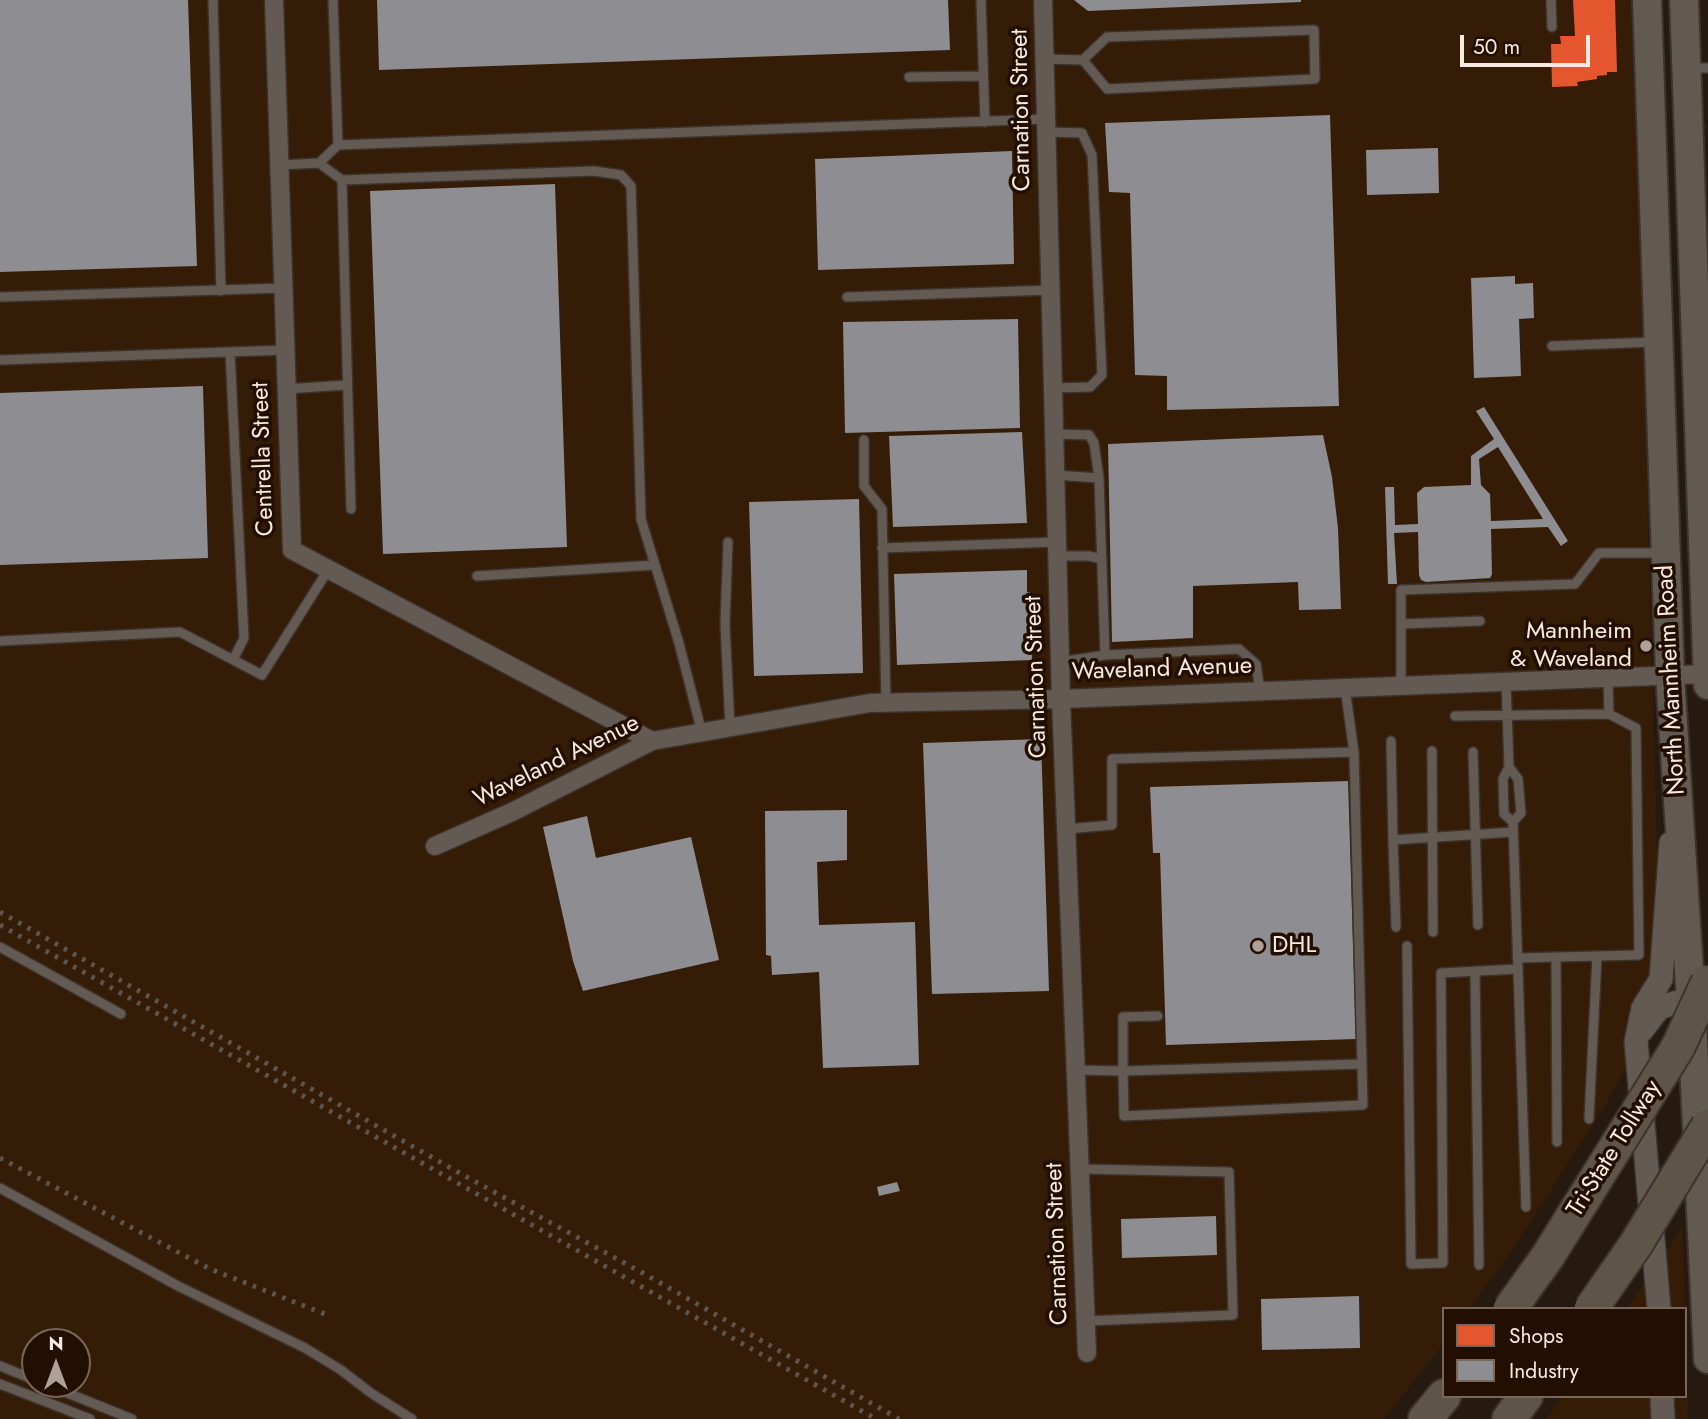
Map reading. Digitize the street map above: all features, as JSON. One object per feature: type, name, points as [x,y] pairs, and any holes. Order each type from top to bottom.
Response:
[{"type":"highway","name":"Tri-State Tollway","points":[[1511,1307],[1548,1256],[1671,1058],[1700,992]]},
{"type":"highway","points":[[1592,1307],[1636,1244],[1708,1126]]},
{"type":"highway","points":[[1425,1419],[1442,1398]]},
{"type":"highway","points":[[1509,1419],[1525,1398]]},
{"type":"main road","name":"North Mannheim Road","points":[[1647,0],[1670,676],[1676,770],[1700,992],[1708,1359]]},
{"type":"main road","name":"North Mannheim Road","points":[[1684,0],[1697,68],[1694,167],[1708,685]]},
{"type":"street","name":"Centrella Street","points":[[274,0],[292,550],[652,741]]},
{"type":"street","name":"Carnation Street","points":[[1043,0],[1061,699],[1087,1353]]},
{"type":"street","name":"Waveland Avenue","points":[[435,846],[512,812],[652,741],[870,703],[1061,699],[1707,674]]},
{"type":"street","points":[[1659,1307],[1636,1042],[1643,1008],[1661,979],[1676,770]]},
{"type":"street","points":[[1636,1042],[1646,1022],[1659,1008],[1700,992]]},
{"type":"street","points":[[1662,1398],[1663,1419]]},
{"type":"lane","points":[[213,0],[221,291]]},
{"type":"lane","points":[[333,0],[338,145]]},
{"type":"lane","points":[[981,0],[985,122]]},
{"type":"lane","points":[[1551,0],[1552,27]]},
{"type":"lane","points":[[1045,59],[1083,60],[1107,37],[1314,30],[1315,79],[1107,89],[1083,60]]},
{"type":"lane","points":[[909,78],[984,76]]},
{"type":"lane","points":[[319,163],[338,145],[985,122],[1047,125],[1082,133],[1091,155],[1102,374],[1090,387],[1053,388]]},
{"type":"lane","points":[[280,165],[319,163],[342,180],[594,171],[621,175],[631,186],[641,519],[679,643],[702,733]]},
{"type":"lane","points":[[342,180],[351,509]]},
{"type":"lane","points":[[0,297],[283,288]]},
{"type":"lane","points":[[847,298],[1051,290]]},
{"type":"lane","points":[[1552,346],[1659,342]]},
{"type":"lane","points":[[0,360],[285,351]]},
{"type":"lane","points":[[230,352],[244,638],[233,660]]},
{"type":"lane","points":[[286,389],[346,385]]},
{"type":"lane","points":[[1054,434],[1089,435],[1094,443],[1099,478],[1105,655]]},
{"type":"lane","points":[[864,440],[864,486],[881,509],[886,703]]},
{"type":"lane","points":[[1055,475],[1099,478]]},
{"type":"lane","points":[[728,542],[725,624],[730,729]]},
{"type":"lane","points":[[882,548],[1057,549],[1102,559]]},
{"type":"lane","points":[[1401,686],[1401,590],[1575,584],[1599,553],[1666,553]]},
{"type":"lane","points":[[477,576],[655,565]]},
{"type":"lane","points":[[0,642],[180,632],[262,675],[328,570]]},
{"type":"lane","points":[[1401,624],[1480,621]]},
{"type":"lane","points":[[1060,662],[1105,655],[1239,649],[1256,664],[1261,691]]},
{"type":"lane","points":[[1608,678],[1609,713]]},
{"type":"lane","points":[[1506,682],[1509,767],[1503,779],[1504,814],[1513,827]]},
{"type":"lane","points":[[1158,1016],[1123,1017],[1124,1116],[1363,1105],[1354,752],[1345,688]]},
{"type":"lane","points":[[1455,716],[1609,713],[1636,728],[1639,955],[1517,958]]},
{"type":"lane","points":[[1391,741],[1396,927]]},
{"type":"lane","points":[[1432,751],[1433,932]]},
{"type":"lane","points":[[1066,829],[1112,825],[1112,759],[1354,752]]},
{"type":"lane","points":[[1473,752],[1478,925]]},
{"type":"lane","points":[[1509,767],[1518,779],[1521,813],[1513,827],[1526,1207]]},
{"type":"lane","points":[[1393,840],[1476,835],[1513,827]]},
{"type":"lane","points":[[1407,946],[1411,1264],[1443,1263],[1441,973],[1518,969]]},
{"type":"lane","points":[[0,947],[121,1014]]},
{"type":"lane","points":[[1589,1119],[1597,956]]},
{"type":"lane","points":[[1556,957],[1557,1142]]},
{"type":"lane","points":[[1475,971],[1479,1265]]},
{"type":"lane","points":[[1076,1070],[1362,1064]]},
{"type":"lane","points":[[1080,1169],[1229,1171],[1233,1315],[1086,1321]]},
{"type":"lane","points":[[0,1188],[178,1286],[304,1348],[412,1419]]},
{"type":"lane","points":[[0,1366],[21,1374]]},
{"type":"lane","points":[[0,1384],[90,1419]]},
{"type":"lane","points":[[80,1398],[132,1419]]},
{"type":"shaded area","points":[[0,0],[1634,0],[1661,1003],[1608,1101],[1509,1255],[1470,1307],[1442,1307],[1442,1346],[1384,1419],[0,1419]]},
{"type":"shaded area","points":[[1682,1226],[1685,1307],[1627,1307]]},
{"type":"shaded area","points":[[1687,1389],[1688,1419],[1546,1419],[1562,1398],[1687,1398]]},
{"type":"building: Shops","points":[[1573,0],[1615,0],[1617,72],[1607,72],[1607,75],[1597,76],[1597,79],[1577,82],[1578,86],[1552,87],[1551,44],[1561,44],[1560,36],[1575,36]]},
{"type":"building: Industry","points":[[0,0],[188,0],[197,266],[0,272]]},
{"type":"building: Industry","points":[[377,0],[948,0],[950,50],[379,70]]},
{"type":"building: Industry","points":[[1074,0],[1301,0],[1301,2],[1088,11]]},
{"type":"building: Industry","points":[[1330,115],[1339,406],[1167,410],[1167,376],[1135,375],[1130,193],[1109,192],[1105,123]]},
{"type":"building: Industry","points":[[1438,148],[1439,193],[1367,195],[1366,150]]},
{"type":"building: Industry","points":[[1012,151],[1014,264],[818,270],[815,159]]},
{"type":"building: Industry","points":[[555,184],[567,547],[383,554],[370,191]]},
{"type":"building: Industry","points":[[1515,276],[1515,284],[1533,283],[1534,318],[1519,319],[1521,376],[1474,378],[1471,278]]},
{"type":"building: Industry","points":[[1018,319],[1020,428],[845,433],[843,322]]},
{"type":"building: Industry","points":[[203,386],[208,558],[0,565],[0,393]]},
{"type":"building: Industry","points":[[1484,407],[1568,541],[1561,546],[1548,527],[1491,529],[1490,578],[1426,582],[1421,580],[1419,575],[1418,532],[1394,533],[1397,584],[1388,584],[1385,487],[1394,487],[1395,525],[1418,524],[1417,493],[1424,487],[1471,485],[1471,456],[1494,439],[1476,411]],"holes":[[[1498,447],[1543,519],[1491,521],[1490,494],[1481,485],[1479,459]]]},
{"type":"building: Industry","points":[[1022,432],[1027,523],[893,527],[889,436]]},
{"type":"building: Industry","points":[[1323,435],[1332,477],[1338,528],[1341,609],[1299,610],[1298,582],[1193,586],[1193,638],[1112,642],[1108,444]]},
{"type":"building: Industry","points":[[859,499],[863,673],[754,676],[749,502]]},
{"type":"building: Industry","points":[[1027,570],[1032,660],[897,665],[894,574]]},
{"type":"building: Industry","points":[[1041,739],[1049,991],[932,994],[923,743]]},
{"type":"building: Industry","name":"DHL","points":[[1348,781],[1356,1039],[1166,1045],[1160,853],[1153,853],[1150,787]]},
{"type":"building: Industry","points":[[847,810],[847,860],[817,862],[819,925],[915,922],[919,1065],[823,1068],[819,972],[772,975],[771,956],[766,955],[765,811]]},
{"type":"building: Industry","points":[[587,816],[596,858],[691,837],[719,960],[583,991],[573,961],[543,827]]},
{"type":"building: Industry","points":[[897,1182],[900,1191],[879,1196],[877,1187]]},
{"type":"building: Industry","points":[[1216,1216],[1217,1255],[1122,1258],[1121,1219]]},
{"type":"building: Industry","points":[[1359,1296],[1360,1348],[1262,1350],[1261,1299]]},
{"type":"railway","points":[[0,912],[899,1419]]},
{"type":"railway","points":[[0,925],[876,1419]]},
{"type":"railway","points":[[0,1158],[210,1269],[330,1316]]},
{"type":"place","name":"Mannheim & Waveland","points":[[1646,646]]},
{"type":"place","name":"DHL","points":[[1258,946]]}]
